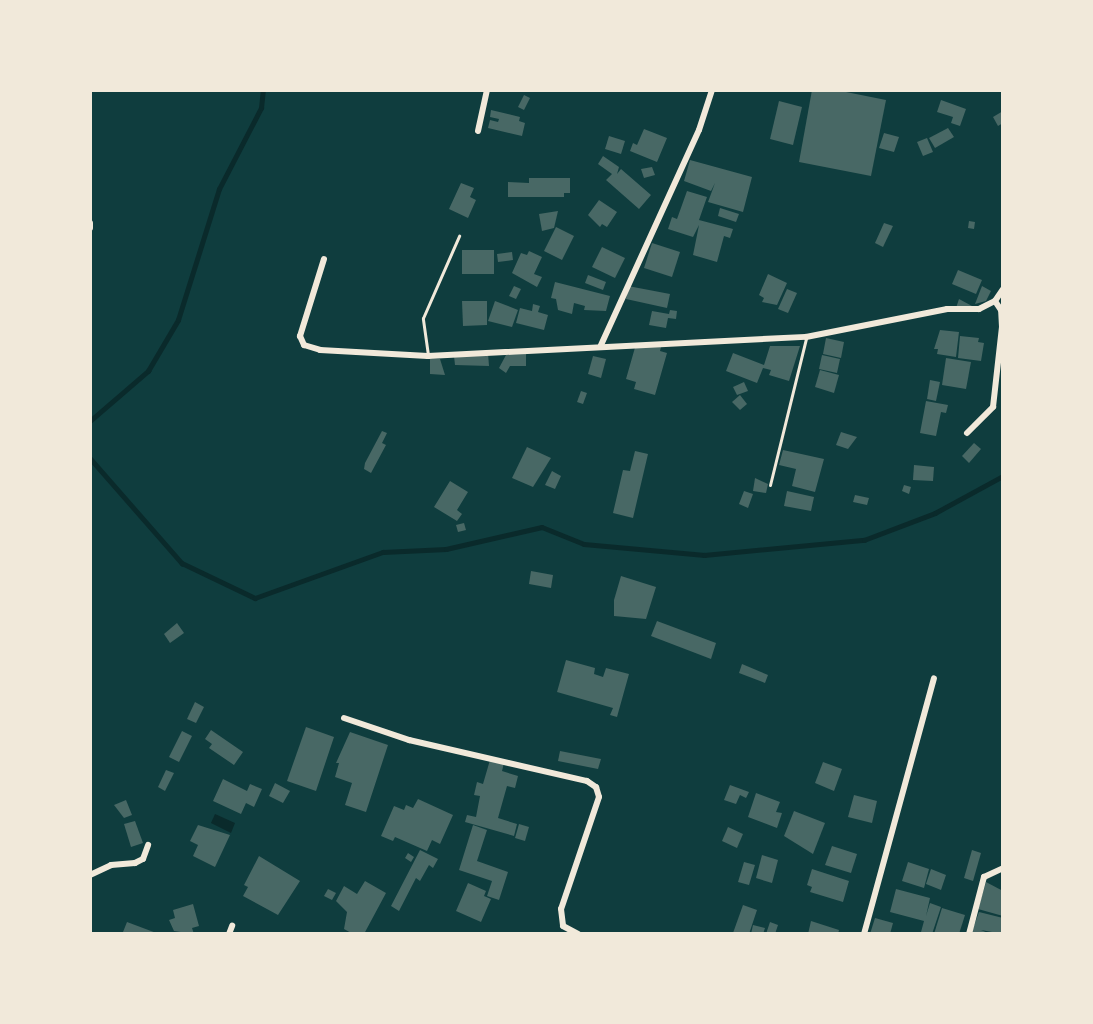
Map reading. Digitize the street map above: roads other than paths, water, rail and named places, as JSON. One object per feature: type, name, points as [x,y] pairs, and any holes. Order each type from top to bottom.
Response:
[{"type":"street","points":[[478,131],[487,90]]},
{"type":"street","points":[[601,345],[699,130],[712,90]]},
{"type":"street","points":[[90,223],[90,228]]},
{"type":"street","points":[[324,260],[300,336],[304,345],[320,350],[428,356],[601,345],[806,337],[947,309],[979,309],[995,301],[1003,289]]},
{"type":"street","points":[[968,433],[993,407],[1002,327],[1001,310],[995,301]]},
{"type":"street","points":[[864,934],[934,678]]},
{"type":"street","points":[[344,718],[409,740],[587,781],[596,787],[599,797],[561,909],[563,926],[578,934]]},
{"type":"street","points":[[90,875],[111,865],[135,863],[142,859],[148,845]]},
{"type":"street","points":[[969,934],[984,877],[1003,868]]},
{"type":"street","points":[[229,934],[232,926]]},
{"type":"lane","points":[[428,356],[423,318],[459,237]]},
{"type":"lane","points":[[770,485],[806,337]]},
{"type":"water","points":[[215,814],[235,823],[231,833],[211,823]]},
{"type":"waterway","points":[[90,421],[148,371],[178,320],[219,189],[261,108],[263,90]]},
{"type":"waterway","points":[[90,458],[182,563],[255,598],[383,552],[446,549],[542,527],[584,544],[704,555],[864,540],[935,513],[1003,476]]}]
